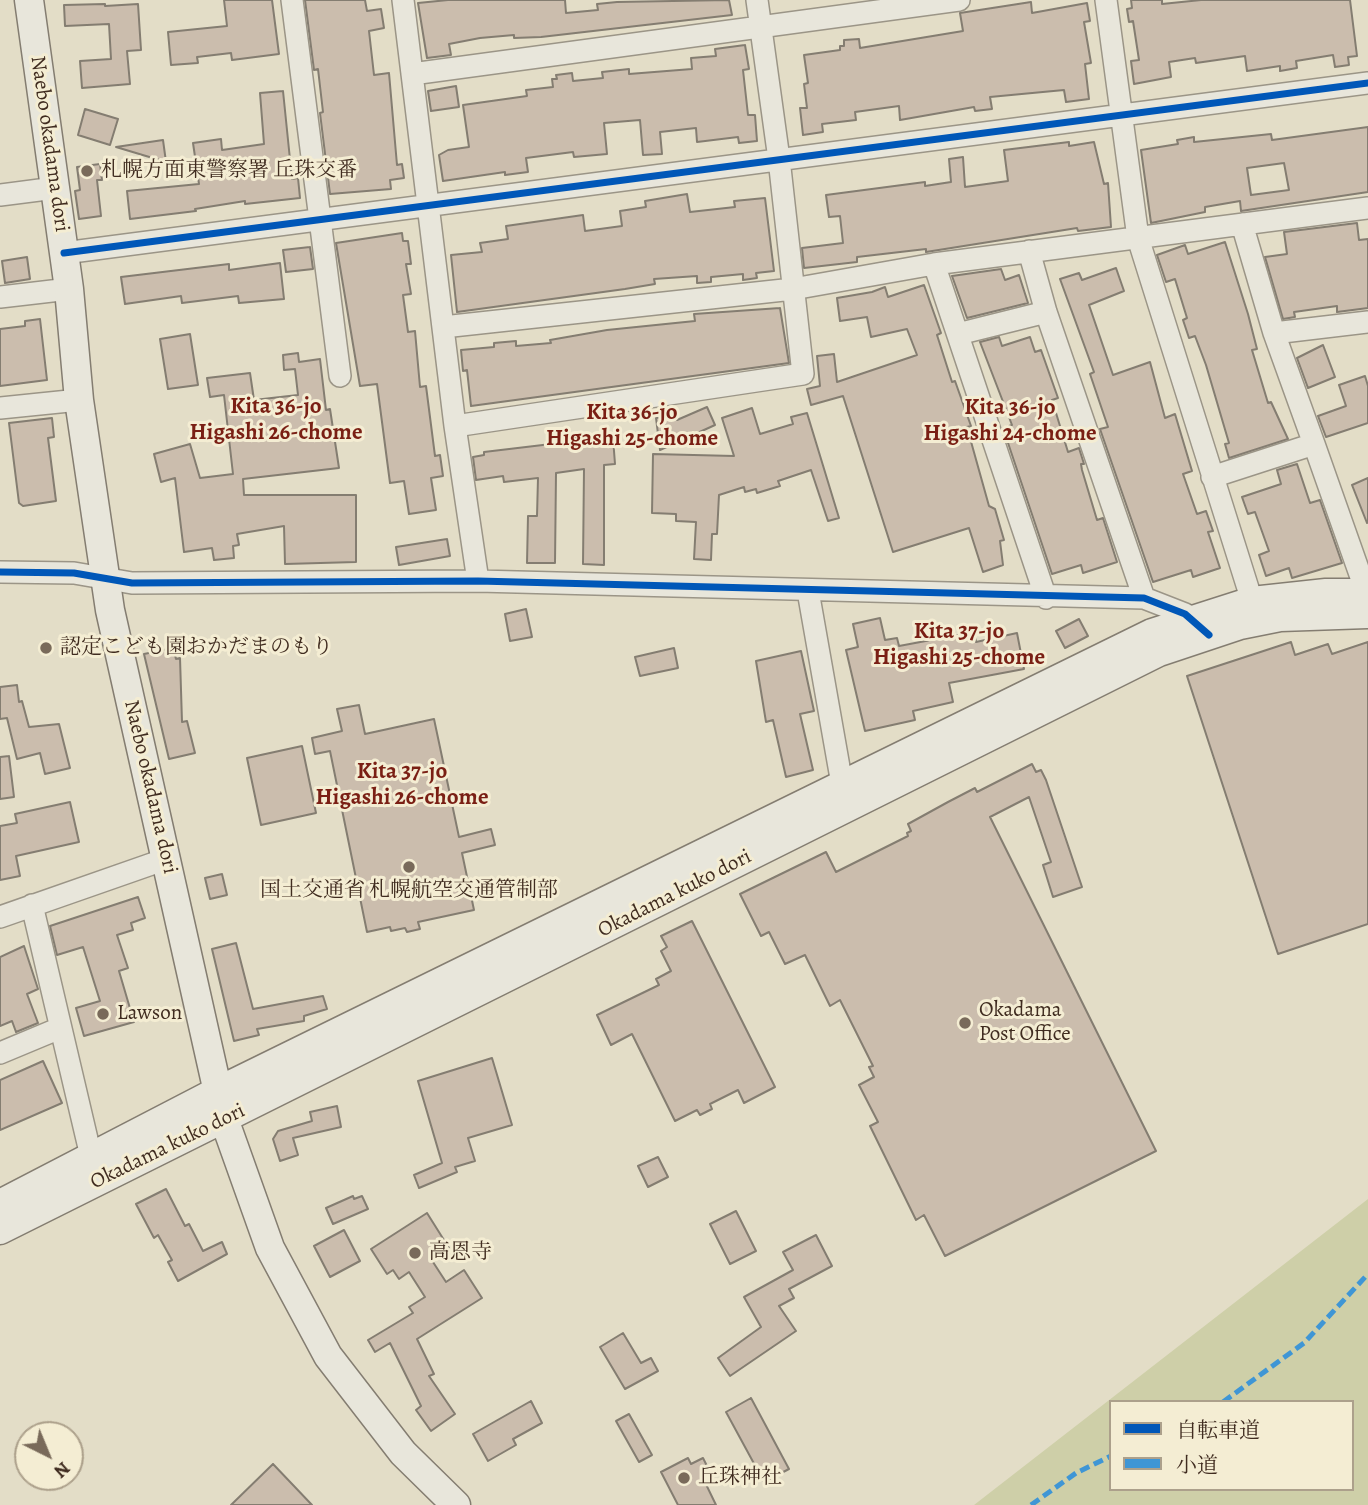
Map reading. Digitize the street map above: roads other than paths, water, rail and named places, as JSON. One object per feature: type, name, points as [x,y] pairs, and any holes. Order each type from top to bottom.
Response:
[{"type":"main road","name":"Naebo okadama dori","points":[[29,0],[69,289],[79,400],[105,580],[224,1119],[270,1248],[328,1356],[403,1453],[456,1505]]},
{"type":"main road","name":"Okadama kuko dori","points":[[0,1230],[218,1091],[1152,633],[1200,627],[1258,611],[1368,599]]},
{"type":"main road","name":"Okadama kuko dori","points":[[0,1204],[224,1119],[1159,652],[1200,627]]},
{"type":"street","points":[[292,0],[341,376]]},
{"type":"street","points":[[403,0],[455,426],[478,581]]},
{"type":"street","points":[[455,426],[803,374],[779,159],[757,0]]},
{"type":"street","points":[[412,74],[959,0]]},
{"type":"street","points":[[1106,0],[1138,238],[1212,477],[1258,611]]},
{"type":"street","points":[[64,253],[1368,82]]},
{"type":"street","points":[[0,195],[55,188]]},
{"type":"street","points":[[443,327],[793,289],[934,264],[1368,208]]},
{"type":"street","points":[[1242,225],[1274,334],[1368,599]]},
{"type":"street","points":[[1029,251],[1046,312],[1144,598]]},
{"type":"street","points":[[934,264],[1046,598]]},
{"type":"street","points":[[0,297],[69,289]]},
{"type":"street","points":[[958,334],[1046,312]]},
{"type":"street","points":[[1274,334],[1368,322]]},
{"type":"street","points":[[0,408],[79,400]]},
{"type":"street","points":[[1212,477],[1314,444]]},
{"type":"street","points":[[0,572],[74,573],[131,583],[478,581],[1046,598],[1144,598],[1200,627]]},
{"type":"street","points":[[808,591],[842,784]]},
{"type":"street","points":[[0,917],[166,859]]},
{"type":"street","points":[[32,905],[95,1170]]},
{"type":"street","points":[[0,1053],[60,1028]]},
{"type":"place","name":"札幌方面東警察署 丘珠交番","points":[[87,171]]},
{"type":"place","name":"認定こども園おかだまのもり","points":[[46,648]]},
{"type":"place","name":"国土交通省 札幌航空交通管制部","points":[[409,867]]},
{"type":"place","name":"Lawson","points":[[103,1014]]},
{"type":"place","name":"Okadama Post Office","points":[[965,1023]]},
{"type":"place","name":"高恩寺","points":[[415,1253]]},
{"type":"place","name":"丘珠神社","points":[[684,1478]]},
{"type":"district","name":"Kita 36-jo Higashi 26-chome","points":[[276,420]]},
{"type":"district","name":"Kita 36-jo Higashi 24-chome","points":[[1010,421]]},
{"type":"district","name":"Kita 36-jo Higashi 25-chome","points":[[632,426]]},
{"type":"district","name":"Kita 37-jo Higashi 25-chome","points":[[959,645]]},
{"type":"district","name":"Kita 37-jo Higashi 26-chome","points":[[402,785]]}]
